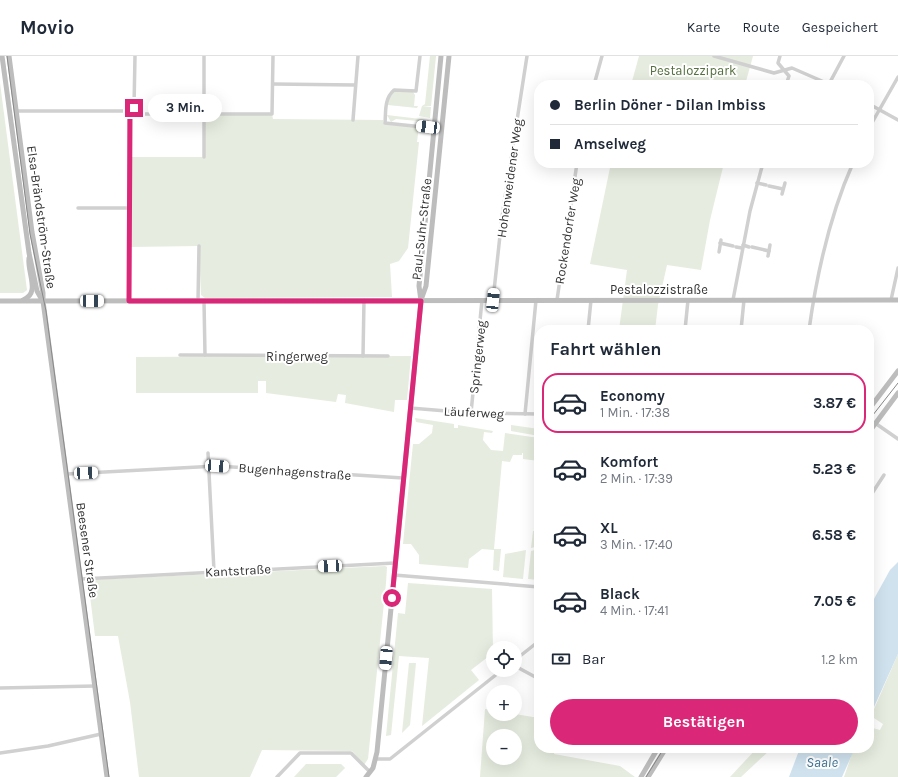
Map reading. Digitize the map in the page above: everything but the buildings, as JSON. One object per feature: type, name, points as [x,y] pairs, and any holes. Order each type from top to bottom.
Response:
[{"type":"street","name":"Elsa-Brändström-Straße","points":[[2,56],[30,255],[38,291],[43,301]]},
{"type":"street","name":"Elsa-Brändström-Straße","points":[[9,56],[32,232],[43,293],[43,301]]},
{"type":"street","points":[[129,301],[130,114],[134,108],[135,56]]},
{"type":"street","points":[[204,56],[204,157]]},
{"type":"street","points":[[16,111],[127,111],[130,114],[272,114],[273,56]]},
{"type":"street","points":[[353,120],[358,56]]},
{"type":"street","points":[[420,56],[416,91],[394,90],[389,94],[385,123],[442,128]]},
{"type":"street","name":"Paul-Suhr-Straße","points":[[421,301],[419,286],[441,56]]},
{"type":"street","name":"Paul-Suhr-Straße","points":[[421,301],[426,286],[448,56]]},
{"type":"street","name":"Hohenweidener Weg","points":[[493,300],[502,217],[528,56]]},
{"type":"street","points":[[595,80],[602,56]]},
{"type":"street","points":[[714,56],[774,72],[792,68],[820,80]]},
{"type":"street","points":[[780,56],[778,63],[789,76],[788,80]]},
{"type":"street","points":[[832,80],[844,56]]},
{"type":"street","points":[[874,119],[898,77]]},
{"type":"street","points":[[273,84],[355,85]]},
{"type":"street","points":[[874,107],[898,120]]},
{"type":"street","name":"Rockendorfer Weg","points":[[557,300],[577,168]]},
{"type":"street","points":[[733,300],[742,247],[762,168]]},
{"type":"street","points":[[810,325],[813,300],[827,235],[840,192],[850,168]]},
{"type":"street","points":[[758,183],[768,185],[783,192],[785,183]]},
{"type":"street","points":[[78,208],[129,208]]},
{"type":"street","points":[[719,252],[721,242],[734,247],[751,247],[769,251]]},
{"type":"street","points":[[768,256],[770,245]]},
{"type":"street","points":[[198,301],[199,246]]},
{"type":"street","points":[[20,301],[30,296],[33,291],[28,264],[30,255]]},
{"type":"street","points":[[891,300],[898,268]]},
{"type":"street","points":[[363,356],[364,300]]},
{"type":"street","name":"Springerweg","points":[[471,413],[482,300]]},
{"type":"street","points":[[525,414],[536,300]]},
{"type":"street","points":[[588,325],[591,300]]},
{"type":"street","points":[[686,325],[688,300]]},
{"type":"street","points":[[742,325],[744,300]]},
{"type":"street","name":"Pestalozzistraße","points":[[0,301],[898,300]]},
{"type":"street","name":"Beesener Straße","points":[[43,301],[107,777]]},
{"type":"street","points":[[204,301],[205,355]]},
{"type":"street","points":[[366,777],[376,759],[421,301]]},
{"type":"street","name":"Ringerweg","points":[[180,355],[388,356]]},
{"type":"street","points":[[874,402],[898,371]]},
{"type":"street","points":[[874,426],[898,393]]},
{"type":"street","name":"Läuferweg","points":[[410,408],[471,413],[534,414]]},
{"type":"street","points":[[876,423],[898,439]]},
{"type":"street","points":[[208,453],[214,572]]},
{"type":"street","name":"Bugenhagenstraße","points":[[67,474],[208,466],[403,478]]},
{"type":"street","points":[[874,490],[884,475]]},
{"type":"street","name":"Kantstraße","points":[[81,579],[395,563]]},
{"type":"street","points":[[394,575],[534,587]]},
{"type":"street","points":[[522,654],[534,645]]},
{"type":"street","points":[[522,670],[534,676]]},
{"type":"street","points":[[376,759],[390,759],[493,677]]},
{"type":"street","points":[[0,688],[95,686]]},
{"type":"street","points":[[0,753],[48,746],[101,734]]},
{"type":"street","points":[[277,777],[300,753],[351,754],[370,772]]},
{"type":"street","points":[[640,777],[655,753]]},
{"type":"street","points":[[648,777],[663,753]]},
{"type":"green space","points":[[430,56],[436,56],[431,106],[422,106],[425,104]]},
{"type":"green space","name":"Pestalozzipark","points":[[639,56],[753,56],[746,80],[632,80]]},
{"type":"green space","points":[[0,83],[27,290],[23,293],[0,293]]},
{"type":"green space","points":[[394,91],[413,92],[415,95],[414,106],[418,106],[417,108],[388,105],[388,100]]},
{"type":"green space","points":[[422,106],[431,107],[430,118],[419,116]]},
{"type":"green space","points":[[204,114],[272,114],[273,119],[383,120],[383,123],[419,126],[417,142],[419,142],[408,248],[399,261],[390,264],[392,297],[205,298],[201,295],[199,246],[129,247],[129,157],[204,157]]},
{"type":"green space","points":[[387,115],[429,120],[429,122],[396,119],[391,122]]},
{"type":"green space","points":[[610,168],[723,168],[710,220],[701,270],[667,265],[658,305],[656,325],[620,325],[627,270],[590,264]]},
{"type":"green space","points":[[411,356],[407,400],[395,400],[394,412],[345,403],[346,395],[338,394],[336,402],[266,393],[266,381],[258,381],[258,393],[136,393],[136,357]]},
{"type":"green space","points":[[415,418],[454,424],[454,428],[458,428],[458,425],[493,431],[492,433],[484,432],[483,440],[491,450],[503,451],[505,433],[534,437],[534,460],[523,459],[522,453],[522,455],[513,455],[510,462],[502,461],[494,549],[501,549],[499,571],[493,570],[494,550],[482,549],[469,559],[468,568],[419,564],[419,555],[411,544],[403,544],[413,444],[419,444],[432,433],[433,425],[416,422]]},
{"type":"green space","points":[[511,425],[534,428],[534,435],[511,431]]},
{"type":"green space","points":[[533,531],[534,547],[531,548]]},
{"type":"green space","points":[[526,550],[523,579],[503,577],[505,554]]},
{"type":"green space","points":[[534,550],[534,580],[528,579],[531,551]]},
{"type":"green space","points":[[387,567],[386,583],[368,759],[364,765],[352,751],[262,750],[250,777],[139,777],[130,702],[118,636],[95,636],[88,580]]},
{"type":"green space","points":[[408,583],[492,589],[493,641],[486,641],[486,658],[471,670],[479,680],[422,726],[429,658],[399,656],[391,735],[386,736],[398,613],[405,614]]},
{"type":"green space","points":[[898,654],[898,777],[844,777],[852,753],[874,753],[874,728],[880,730],[883,724],[874,718],[874,709]]},
{"type":"green space","points":[[409,663],[416,663],[410,725],[402,733]]},
{"type":"green space","points":[[485,709],[486,721],[522,721],[522,715],[534,717],[534,753],[554,753],[620,766],[635,777],[480,777]]},
{"type":"green space","points":[[752,753],[767,753],[741,777],[730,777]]},
{"type":"green space","points":[[306,764],[341,764],[345,768],[336,777],[294,777]]},
{"type":"water","points":[[898,562],[898,654],[874,707],[874,599],[890,570]]},
{"type":"water","name":"Saale","points":[[798,753],[853,753],[842,777],[789,777]]},
{"type":"tram line","points":[[7,56],[30,234],[46,311],[109,777]]},
{"type":"tram line","points":[[874,414],[898,383]]},
{"type":"tram line","points":[[646,777],[661,753]]},
{"type":"route","points":[[134,108],[130,114],[129,301],[421,301],[392,598]]}]
